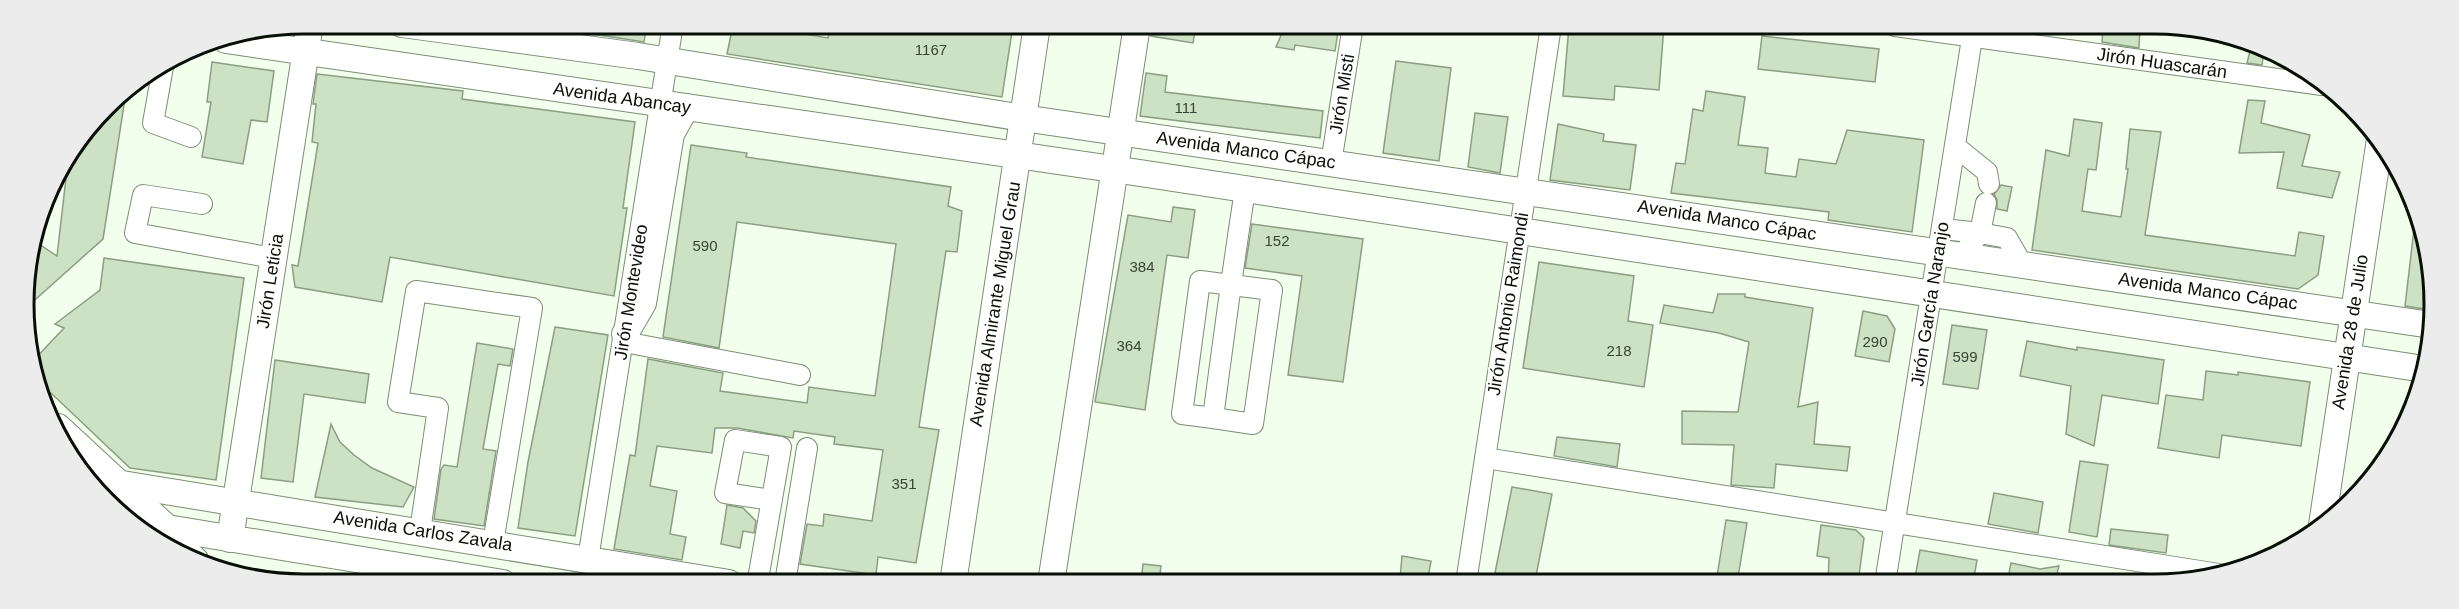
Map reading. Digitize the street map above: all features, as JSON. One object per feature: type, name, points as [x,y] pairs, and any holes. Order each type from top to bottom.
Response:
[{"type":"main road","name":"Jirón Leticia","points":[[230,539],[308,34]]},
{"type":"main road","points":[[474,34],[667,61],[1027,118]]},
{"type":"main road","name":"Avenida Almirante Miguel Grau","points":[[954,574],[1027,118],[1036,34]]},
{"type":"main road","points":[[1052,574],[1104,169],[1110,131],[1135,34]]},
{"type":"main road","name":"Avenida Abancay","points":[[244,42],[1021,157]]},
{"type":"main road","points":[[624,338],[643,303],[673,105]]},
{"type":"main road","name":"Avenida Manco Cápac","points":[[1027,118],[1526,190],[1948,245],[2022,264],[2424,324]]},
{"type":"main road","name":"Avenida 28 de Julio","points":[[2323,515],[2378,153]]},
{"type":"main road","points":[[1021,157],[2416,368]]},
{"type":"main road","points":[[70,439],[167,528],[397,574]]},
{"type":"main road","name":"Avenida Carlos Zavala","points":[[116,483],[236,500],[676,574]]},
{"type":"main road","points":[[493,543],[495,574]]},
{"type":"street","points":[[671,34],[667,61],[673,105]]},
{"type":"street","name":"Jirón Misti","points":[[1331,163],[1352,34]]},
{"type":"street","name":"Jirón Antonio Raimondi","points":[[1467,574],[1550,34]]},
{"type":"street","name":"Jirón García Naranjo","points":[[1887,574],[1932,294],[1948,245],[1956,147],[1974,34]]},
{"type":"street","name":"Jirón Huascarán","points":[[1987,34],[2309,83]]},
{"type":"street","points":[[161,76],[153,123],[192,137]]},
{"type":"street","points":[[1956,147],[1986,172],[1987,193],[1980,233]]},
{"type":"street","points":[[1213,418],[1245,190]]},
{"type":"street","points":[[202,204],[142,195],[135,233],[273,258]]},
{"type":"street","points":[[1948,245],[1980,233]]},
{"type":"street","points":[[1948,245],[1980,233],[2007,238],[2022,264]]},
{"type":"street","points":[[1200,281],[1231,285],[1272,290],[1253,424],[1182,414],[1200,281]]},
{"type":"street","points":[[420,531],[438,408],[398,402],[416,291],[532,308],[493,543]]},
{"type":"street","points":[[624,338],[800,375]]},
{"type":"street","name":"Jirón Montevideo","points":[[588,559],[624,338]]},
{"type":"street","points":[[786,574],[807,448]]},
{"type":"street","points":[[1485,458],[2198,571]]},
{"type":"street","points":[[760,574],[772,500]]},
{"type":"street","points":[[167,528],[187,548]]},
{"type":"building","points":[[592,34],[645,34],[644,42]]},
{"type":"building","points":[[731,34],[804,34],[828,38],[829,34],[1012,34],[1002,97],[727,54]]},
{"type":"building","points":[[1151,34],[1194,34],[1193,43],[1151,36]]},
{"type":"building","points":[[1282,34],[1338,34],[1335,51],[1295,45],[1294,50],[1276,47]]},
{"type":"building","points":[[1568,34],[1663,34],[1659,90],[1615,86],[1614,100],[1563,96]]},
{"type":"building","points":[[2102,34],[2140,34],[2139,48],[2102,42]]},
{"type":"building","points":[[1762,36],[1879,49],[1875,82],[1758,69]]},
{"type":"building","points":[[2250,52],[2263,57],[2262,65],[2247,63]]},
{"type":"building","points":[[1396,61],[1451,68],[1439,161],[1383,153]]},
{"type":"building","points":[[212,62],[274,71],[267,122],[251,120],[243,164],[202,157],[211,102],[207,102]]},
{"type":"building","points":[[1146,73],[1167,76],[1165,92],[1323,111],[1320,138],[1140,116]]},
{"type":"building","points":[[317,74],[463,91],[462,99],[635,122],[623,208],[627,208],[614,296],[390,257],[382,302],[295,287],[292,265],[298,266],[318,143],[312,142]]},
{"type":"building","points":[[1706,91],[1745,97],[1738,145],[1768,148],[1765,173],[1796,177],[1799,159],[1836,164],[1847,130],[1924,140],[1912,232],[1828,220],[1829,212],[1671,193],[1676,163],[1685,164],[1693,109],[1703,111]]},
{"type":"building","points":[[2248,100],[2265,101],[2261,123],[2310,135],[2302,166],[2340,172],[2332,198],[2277,188],[2284,152],[2239,153]]},
{"type":"building","points":[[124,105],[103,239],[34,301],[41,246],[57,256],[66,178],[90,140]]},
{"type":"building","points":[[1475,113],[1508,117],[1500,173],[1468,167]]},
{"type":"building","points":[[2074,119],[2102,123],[2096,170],[2088,169],[2082,211],[2121,217],[2128,169],[2126,169],[2130,129],[2161,132],[2145,235],[2295,256],[2299,232],[2324,236],[2318,275],[2298,289],[2032,250],[2046,150],[2069,156]]},
{"type":"building","points":[[1558,124],[1604,134],[1603,141],[1636,145],[1630,190],[1550,180]]},
{"type":"building","points":[[691,145],[747,153],[746,157],[951,187],[948,206],[962,211],[957,252],[946,251],[919,427],[939,430],[916,563],[878,557],[876,574],[800,564],[807,524],[823,526],[824,514],[872,521],[883,450],[834,444],[835,437],[794,431],[793,438],[737,428],[715,428],[712,453],[657,446],[650,486],[677,491],[670,534],[686,537],[682,560],[614,549],[630,455],[635,456],[648,359],[723,373],[720,391],[807,403],[809,387],[875,396],[896,244],[737,222],[719,348],[663,337]]},
{"type":"building","points":[[2001,185],[2012,187],[2007,211],[1997,209],[1994,194]]},
{"type":"building","points":[[1173,207],[1195,210],[1188,258],[1167,255],[1145,410],[1095,402],[1128,215],[1171,222]]},
{"type":"building","points":[[1252,224],[1363,239],[1343,382],[1288,375],[1302,276],[1245,268]]},
{"type":"building","points":[[2414,231],[2422,269],[2424,309],[2405,306]]},
{"type":"building","points":[[104,258],[244,278],[216,480],[130,468],[49,391],[39,354],[64,328],[55,324],[100,290]]},
{"type":"building","points":[[1539,262],[1634,276],[1628,321],[1653,325],[1644,387],[1523,368]]},
{"type":"building","points":[[1718,294],[1745,294],[1745,297],[1813,308],[1798,407],[1818,402],[1814,444],[1850,447],[1847,471],[1776,464],[1774,488],[1731,485],[1734,445],[1682,444],[1682,411],[1738,412],[1749,342],[1719,333],[1660,323],[1664,305],[1713,313]]},
{"type":"building","points":[[1863,311],[1887,316],[1895,329],[1889,362],[1855,356]]},
{"type":"building","points":[[1952,325],[1987,330],[1978,389],[1943,384]]},
{"type":"building","points":[[555,327],[608,335],[575,536],[518,528],[528,462]]},
{"type":"building","points":[[2027,341],[2077,350],[2077,347],[2164,360],[2158,404],[2102,395],[2094,446],[2066,434],[2071,386],[2020,376]]},
{"type":"building","points":[[477,343],[513,349],[510,366],[498,364],[483,449],[496,451],[484,526],[434,519],[441,469],[444,465],[457,467]]},
{"type":"building","points":[[275,360],[369,374],[365,403],[304,394],[293,482],[261,478]]},
{"type":"building","points":[[2206,371],[2238,375],[2238,372],[2310,382],[2301,446],[2222,435],[2219,458],[2158,448],[2166,395],[2203,400]]},
{"type":"building","points":[[331,424],[340,442],[354,455],[372,468],[414,487],[403,507],[315,497]]},
{"type":"building","points":[[1557,437],[1620,444],[1617,467],[1554,456]]},
{"type":"building","points":[[2080,461],[2108,465],[2097,537],[2069,532]]},
{"type":"building","points":[[1512,487],[1552,494],[1536,574],[1495,573]]},
{"type":"building","points":[[1994,493],[2043,502],[2038,533],[1988,524]]},
{"type":"building","points":[[727,505],[743,508],[756,521],[754,533],[743,531],[740,548],[721,544]]},
{"type":"building","points":[[1726,520],[1747,523],[1738,574],[1717,574]]},
{"type":"building","points":[[1821,525],[1856,530],[1864,538],[1859,574],[1828,574],[1829,558],[1817,556]]},
{"type":"building","points":[[2111,529],[2168,535],[2166,553],[2109,545]]},
{"type":"building","points":[[1920,550],[1977,560],[1975,574],[1916,574]]},
{"type":"building","points":[[1402,556],[1431,561],[1429,574],[1400,574]]},
{"type":"building","points":[[2011,563],[2040,569],[2059,566],[2057,573],[2062,574],[2009,574]]},
{"type":"building","points":[[1143,564],[1161,566],[1160,574],[1142,574]]}]
